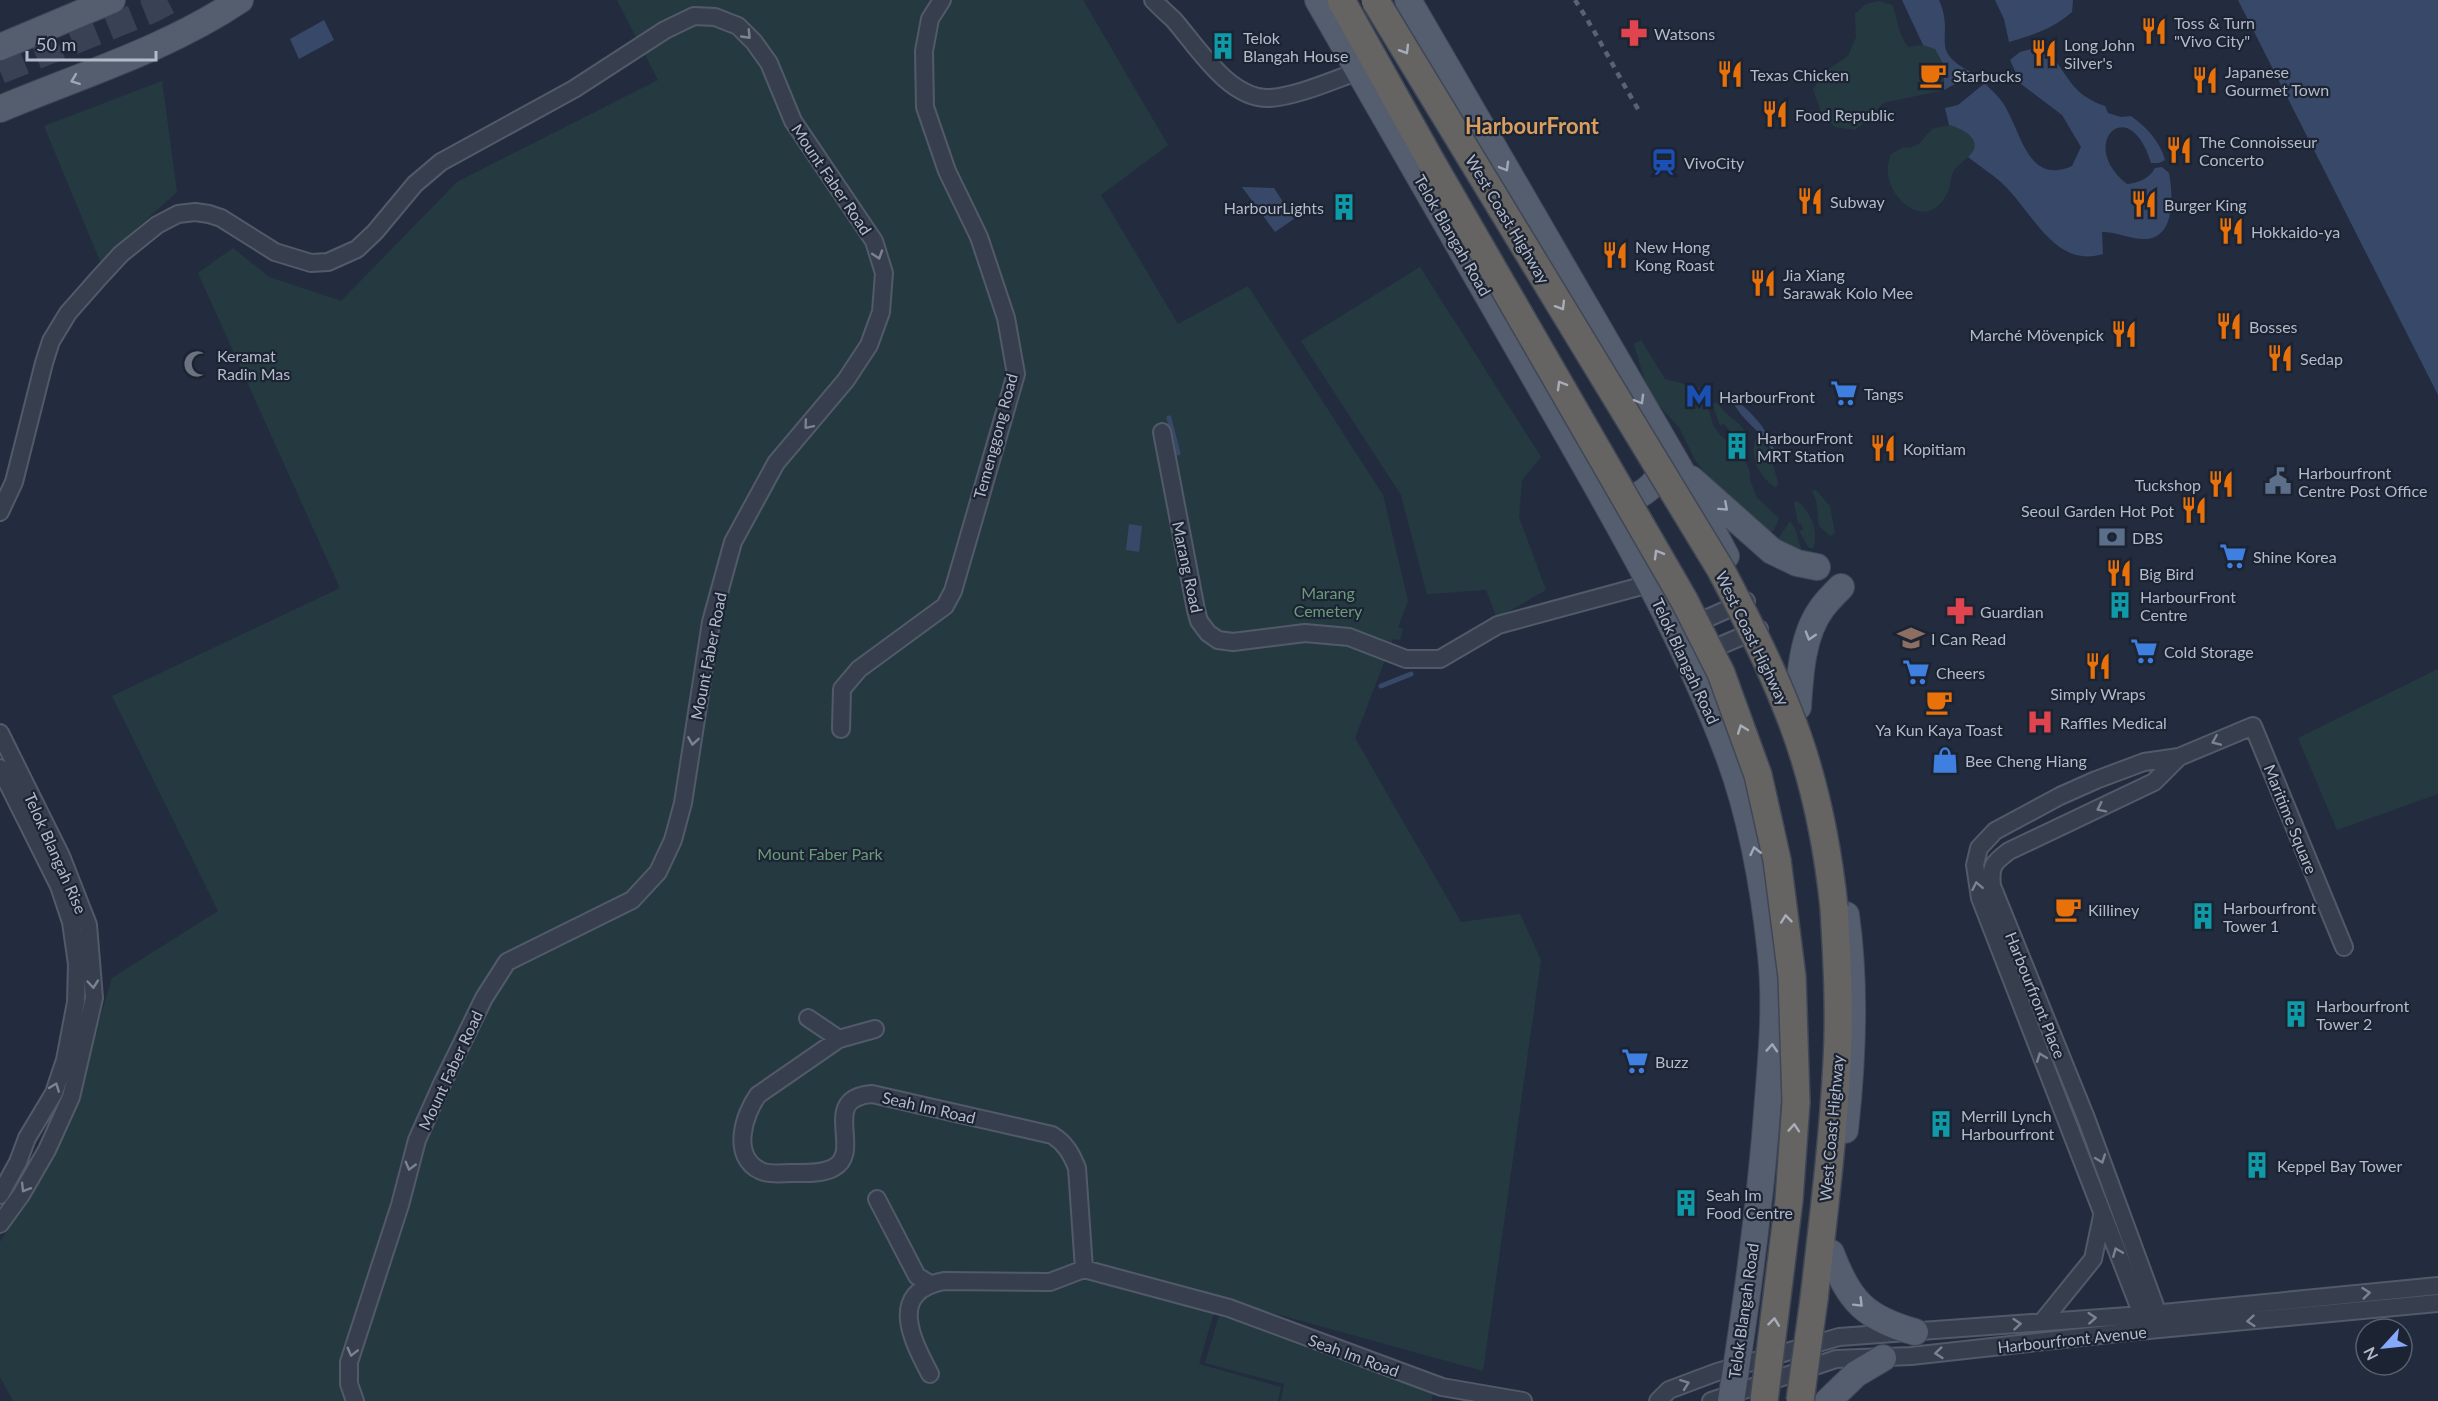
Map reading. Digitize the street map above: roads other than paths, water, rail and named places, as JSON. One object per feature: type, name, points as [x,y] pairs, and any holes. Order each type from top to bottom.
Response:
[{"type":"highway","points":[[1341,0],[1684,600],[1721,673],[1758,776],[1785,910],[1792,977],[1796,1102],[1789,1200],[1764,1401]]},
{"type":"highway","name":"West Coast Highway","points":[[1375,0],[1721,570],[1763,651],[1789,713],[1808,771],[1816,800],[1832,888],[1839,986],[1837,1062],[1829,1168],[1800,1401]]},
{"type":"main road","points":[[0,47],[12,37],[112,0]]},
{"type":"main road","points":[[0,109],[118,63],[199,24],[240,0]]},
{"type":"main road","name":"Telok Blangah Road","points":[[1318,0],[1596,486],[1649,584],[1688,660],[1729,755],[1738,783],[1758,866],[1772,958],[1774,1021],[1763,1170],[1736,1367],[1725,1399]]},
{"type":"main road","points":[[1407,0],[1673,459],[1762,627],[1798,707],[1815,755],[1836,842],[1851,961],[1852,1039],[1850,1082],[1831,1253],[1811,1401]]},
{"type":"main road","points":[[1596,486],[1618,499],[1632,496],[1660,477],[1665,467],[1673,459]]},
{"type":"main road","points":[[1673,459],[1772,551],[1797,562],[1817,567]]},
{"type":"main road","points":[[1798,707],[1803,659],[1813,626],[1821,609],[1841,587]]},
{"type":"main road","points":[[1831,1253],[1839,1276],[1861,1306],[1886,1323],[1915,1332]]},
{"type":"main road","points":[[1828,1401],[1856,1374],[1883,1358]]},
{"type":"street","name":"Temenggong Road","points":[[840,729],[842,689],[859,669],[945,606],[953,591],[1016,374],[1006,318],[976,230],[947,171],[926,107],[924,51],[930,19],[942,0]]},
{"type":"street","points":[[1153,0],[1173,20],[1204,59],[1252,97],[1280,96],[1359,71]]},
{"type":"street","name":"Mount Faber Road","points":[[0,512],[14,482],[51,341],[68,313],[113,263],[157,225],[178,214],[209,214],[222,218],[275,252],[310,263],[336,259],[357,249],[375,232],[415,184],[441,162],[574,89],[665,30],[694,16],[715,17],[738,26],[754,42],[769,63],[793,121],[874,241],[884,273],[881,312],[863,354],[846,380],[776,463],[733,542],[711,622],[683,803],[673,840],[658,872],[632,900],[600,918],[507,962],[484,998],[417,1140],[400,1205],[355,1337],[349,1362],[349,1384],[355,1401]]},
{"type":"street","name":"Marang Road","points":[[1162,432],[1196,610],[1199,621],[1208,633],[1218,640],[1233,642],[1305,633],[1349,637],[1406,659],[1440,659],[1498,625],[1649,584]]},
{"type":"street","points":[[1675,633],[1749,600]]},
{"type":"street","points":[[1688,660],[1762,627]]},
{"type":"street","name":"Harbourfront Place","points":[[2153,1322],[2102,1216],[1980,898],[1975,865],[1979,848],[1987,838],[2016,819],[2060,796],[2144,762],[2179,757],[2253,726]]},
{"type":"street","name":"Maritime Square","points":[[2253,726],[2344,946]]},
{"type":"street","name":"Telok Blangah Rise","points":[[0,733],[61,856],[88,925],[94,998],[71,1097],[47,1150],[21,1195],[0,1224]]},
{"type":"street","name":"Harbourfront Place","points":[[2153,1322],[2086,1118],[1992,886],[1991,870],[1997,860],[2009,850],[2154,782],[2179,757]]},
{"type":"street","name":"Telok Blangah Rise","points":[[0,768],[59,886],[72,922],[77,964],[76,1002],[65,1059],[54,1093],[27,1138],[18,1162],[0,1194]]},
{"type":"street","points":[[808,1018],[839,1039]]},
{"type":"street","name":"Seah Im Road","points":[[875,1029],[839,1039],[758,1095],[749,1108],[744,1123],[743,1149],[752,1165],[768,1173],[809,1173],[832,1168],[839,1163],[846,1148],[843,1117],[845,1109],[850,1102],[872,1094],[1052,1135],[1062,1141],[1077,1168],[1084,1269],[1229,1308],[1442,1387],[1523,1401]]},
{"type":"street","points":[[27,1138],[47,1150]]},
{"type":"street","points":[[877,1199],[917,1276],[930,1284]]},
{"type":"street","points":[[2042,1322],[2093,1259],[2102,1216]]},
{"type":"street","points":[[930,1374],[912,1337],[908,1315],[913,1300],[930,1284],[944,1281],[1050,1282],[1084,1269]]},
{"type":"street","name":"Harbourfront Avenue","points":[[1725,1399],[1836,1359],[1883,1358],[2153,1322],[2308,1307],[2438,1286]]},
{"type":"street","name":"Harbourfront Avenue","points":[[2308,1307],[2438,1303]]},
{"type":"street","name":"Harbourfront Avenue","points":[[1820,1341],[1839,1337],[2042,1322],[2153,1322]]},
{"type":"street","points":[[1658,1401],[1669,1390],[1820,1341]]},
{"type":"water","points":[[1902,0],[1939,0],[1945,24],[1946,50],[1959,65],[1973,73],[1971,75],[1944,90],[1944,75],[1948,73],[1935,49],[1923,45]]},
{"type":"water","points":[[1995,0],[2073,0],[2072,12],[2057,23],[2035,34],[2009,42],[2004,19]]},
{"type":"water","points":[[2238,0],[2438,0],[2438,395]]},
{"type":"water","points":[[324,20],[334,40],[299,59],[290,39]]},
{"type":"water","points":[[2035,48],[2047,50],[2071,83],[2084,96],[2105,106],[2108,113],[2121,117],[2131,116],[2156,141],[2165,160],[2151,163],[2142,141],[2131,130],[2120,127],[2112,132],[2106,141],[2106,154],[2112,169],[2127,184],[2150,175],[2155,168],[2162,167],[2169,173],[2170,214],[2162,232],[2154,237],[2139,239],[2102,232],[2103,254],[2086,256],[2072,253],[2058,246],[2046,235],[2000,181],[1968,157],[1975,146],[1974,141],[1961,129],[1949,125],[1945,108],[1958,105],[1985,83],[2004,104],[2023,144],[2036,163],[2046,169],[2057,170],[2072,166],[2081,147],[2062,115],[2021,84],[2010,60],[2020,52]]},
{"type":"water","points":[[1242,187],[1274,188],[1294,219],[1275,232]]},
{"type":"water","points":[[1731,396],[1762,426],[1771,441],[1774,449],[1772,452],[1764,438],[1740,413]]},
{"type":"water","points":[[1129,524],[1142,526],[1139,552],[1126,550]]},
{"type":"waterway","points":[[1169,418],[1178,453]]},
{"type":"waterway","points":[[1381,686],[1411,674]]},
{"type":"tunnel","points":[[0,71],[152,10],[171,0]]},
{"type":"railway","points":[[1575,0],[1641,114]]},
{"type":"place","name":"Toss & Turn \"Vivo City\"","points":[[2154,31]]},
{"type":"place","name":"Watsons","points":[[1634,33]]},
{"type":"place","name":"Telok Blangah House","points":[[1223,46]]},
{"type":"place","name":"Long John Silver's","points":[[2044,53]]},
{"type":"place","name":"Texas Chicken","points":[[1730,74]]},
{"type":"place","name":"Starbucks","points":[[1933,75]]},
{"type":"place","name":"Japanese Gourmet Town","points":[[2205,80]]},
{"type":"place","name":"Food Republic","points":[[1775,114]]},
{"type":"place","name":"The Connoisseur Concerto","points":[[2179,150]]},
{"type":"place","name":"VivoCity","points":[[1664,162]]},
{"type":"place","name":"Subway","points":[[1810,201]]},
{"type":"place","name":"Burger King","points":[[2144,204]]},
{"type":"place","name":"HarbourLights","points":[[1344,207]]},
{"type":"place","name":"Hokkaido-ya","points":[[2231,231]]},
{"type":"place","name":"New Hong Kong Roast","points":[[1615,255]]},
{"type":"place","name":"Jia Xiang Sarawak Kolo Mee","points":[[1763,283]]},
{"type":"place","name":"Bosses","points":[[2229,326]]},
{"type":"place","name":"Marché Mövenpick","points":[[2124,334]]},
{"type":"place","name":"Sedap","points":[[2280,358]]},
{"type":"place","name":"Keramat Radin Mas","points":[[197,364]]},
{"type":"place","name":"Tangs","points":[[1844,393]]},
{"type":"place","name":"HarbourFront","points":[[1699,396]]},
{"type":"place","name":"HarbourFront MRT Station","points":[[1737,446]]},
{"type":"place","name":"Kopitiam","points":[[1883,448]]},
{"type":"place","name":"Harbourfront Centre Post Office","points":[[2278,481]]},
{"type":"place","name":"Tuckshop","points":[[2221,484]]},
{"type":"place","name":"Seoul Garden Hot Pot","points":[[2194,510]]},
{"type":"place","name":"DBS","points":[[2112,537]]},
{"type":"place","name":"Shine Korea","points":[[2233,556]]},
{"type":"place","name":"Big Bird","points":[[2119,573]]},
{"type":"place","name":"HarbourFront Centre","points":[[2120,605]]},
{"type":"place","name":"Guardian","points":[[1960,611]]},
{"type":"place","name":"I Can Read","points":[[1911,638]]},
{"type":"place","name":"Cold Storage","points":[[2144,651]]},
{"type":"place","name":"Simply Wraps","points":[[2098,666]]},
{"type":"place","name":"Cheers","points":[[1916,672]]},
{"type":"place","name":"Ya Kun Kaya Toast","points":[[1939,702]]},
{"type":"place","name":"Raffles Medical","points":[[2040,722]]},
{"type":"place","name":"Bee Cheng Hiang","points":[[1945,760]]},
{"type":"place","name":"Killiney","points":[[2068,909]]},
{"type":"place","name":"Harbourfront Tower 1","points":[[2203,916]]},
{"type":"place","name":"Harbourfront Tower 2","points":[[2296,1014]]},
{"type":"place","name":"Buzz","points":[[1635,1061]]},
{"type":"place","name":"Merrill Lynch Harbourfront","points":[[1941,1124]]},
{"type":"place","name":"Keppel Bay Tower","points":[[2257,1165]]},
{"type":"place","name":"Seah Im Food Centre","points":[[1686,1203]]},
{"type":"district","name":"HarbourFront","points":[[1532,125]]},
{"type":"park label","name":"Marang Cemetery","points":[[1328,601]]},
{"type":"park label","name":"Mount Faber Park","points":[[820,853]]}]
